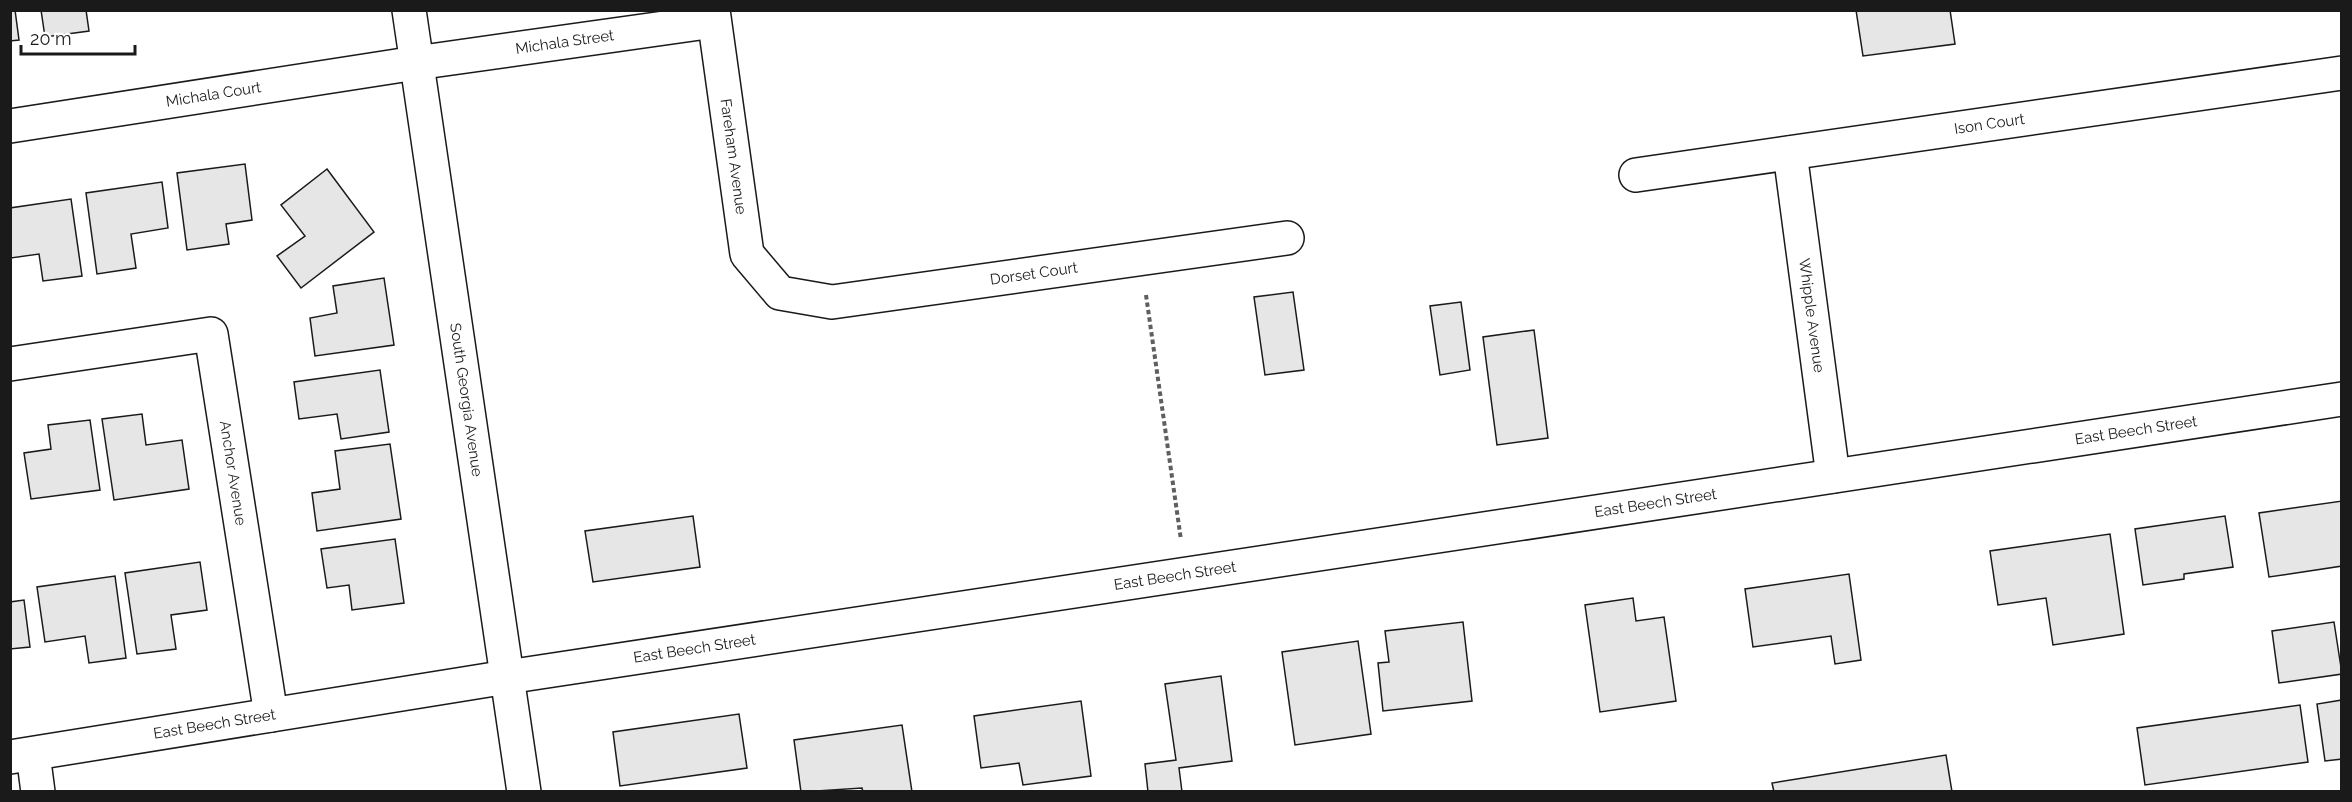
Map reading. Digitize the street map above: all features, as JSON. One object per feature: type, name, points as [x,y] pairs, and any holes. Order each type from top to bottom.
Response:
[{"type":"street","name":"South Georgia Avenue","points":[[409,10],[524,792]]},
{"type":"street","name":"Michala Street","points":[[416,63],[713,16]]},
{"type":"street","name":"Fareham Avenue","points":[[713,16],[747,254],[780,293]]},
{"type":"street","name":"Michala Court","points":[[10,126],[416,63]]},
{"type":"street","name":"Ison Court","points":[[1636,175],[2342,73]]},
{"type":"street","name":"Whipple Avenue","points":[[1790,153],[1833,476]]},
{"type":"street","name":"Dorset Court","points":[[780,293],[832,302],[1287,238]]},
{"type":"street","name":"Anchor Avenue","points":[[10,364],[212,334],[271,715]]},
{"type":"street","name":"East Beech Street","points":[[22,756],[507,677],[2342,399]]},
{"type":"street","points":[[22,756],[38,792]]},
{"type":"path","points":[[1141,258],[1185,574]]},
{"type":"building","points":[[10,10],[15,10],[19,40],[10,41]]},
{"type":"building","points":[[41,10],[86,10],[89,31],[45,37]]},
{"type":"building","points":[[1856,10],[1950,10],[1955,44],[1863,56]]},
{"type":"building","points":[[245,164],[252,220],[226,224],[229,244],[187,250],[177,173]]},
{"type":"building","points":[[327,169],[374,232],[301,288],[277,256],[305,236],[281,205]]},
{"type":"building","points":[[162,182],[168,228],[131,234],[136,268],[97,274],[86,193]]},
{"type":"building","points":[[71,199],[82,276],[43,281],[39,254],[11,258],[10,208]]},
{"type":"building","points":[[384,278],[394,345],[315,356],[310,318],[337,313],[333,286]]},
{"type":"building","points":[[1293,292],[1304,370],[1265,375],[1254,297]]},
{"type":"building","points":[[1461,302],[1470,370],[1440,375],[1430,306]]},
{"type":"building","points":[[1534,330],[1548,438],[1497,445],[1483,337]]},
{"type":"building","points":[[380,370],[389,432],[341,439],[337,414],[299,419],[294,382]]},
{"type":"building","points":[[142,414],[146,445],[182,440],[189,489],[114,500],[102,419]]},
{"type":"building","points":[[90,420],[100,490],[31,499],[24,453],[51,449],[48,425]]},
{"type":"building","points":[[390,444],[401,519],[317,531],[312,493],[340,489],[335,451]]},
{"type":"building","points":[[2342,501],[2342,566],[2269,577],[2259,513]]},
{"type":"building","points":[[693,516],[700,567],[593,582],[585,531]]},
{"type":"building","points":[[2225,516],[2233,567],[2184,574],[2184,579],[2143,585],[2135,529]]},
{"type":"building","points":[[2110,534],[2124,634],[2053,645],[2046,598],[1998,605],[1990,551]]},
{"type":"building","points":[[395,539],[404,603],[352,610],[349,585],[327,588],[321,549]]},
{"type":"building","points":[[200,562],[207,610],[171,615],[176,649],[137,654],[125,573]]},
{"type":"building","points":[[1849,574],[1861,660],[1835,664],[1831,636],[1753,647],[1745,589]]},
{"type":"building","points":[[115,576],[126,658],[89,663],[85,636],[45,642],[37,587]]},
{"type":"building","points":[[1633,598],[1636,621],[1664,617],[1676,701],[1600,712],[1585,605]]},
{"type":"building","points":[[24,600],[30,647],[10,649],[10,602]]},
{"type":"building","points":[[1463,622],[1472,701],[1383,711],[1378,663],[1389,662],[1385,631]]},
{"type":"building","points":[[2334,622],[2342,674],[2279,683],[2272,631]]},
{"type":"building","points":[[1358,641],[1371,734],[1295,745],[1282,652]]},
{"type":"building","points":[[1221,676],[1232,761],[1179,768],[1182,792],[1148,792],[1145,764],[1176,760],[1165,684]]},
{"type":"building","points":[[2342,700],[2342,759],[2325,761],[2317,704]]},
{"type":"building","points":[[1081,701],[1091,776],[1023,785],[1019,763],[981,768],[974,716]]},
{"type":"building","points":[[2300,705],[2308,762],[2145,785],[2137,728]]},
{"type":"building","points":[[739,714],[747,768],[620,786],[613,732]]},
{"type":"building","points":[[902,725],[912,792],[863,792],[862,788],[801,792],[794,740]]},
{"type":"building","points":[[1946,755],[1952,792],[1774,792],[1772,783]]}]
